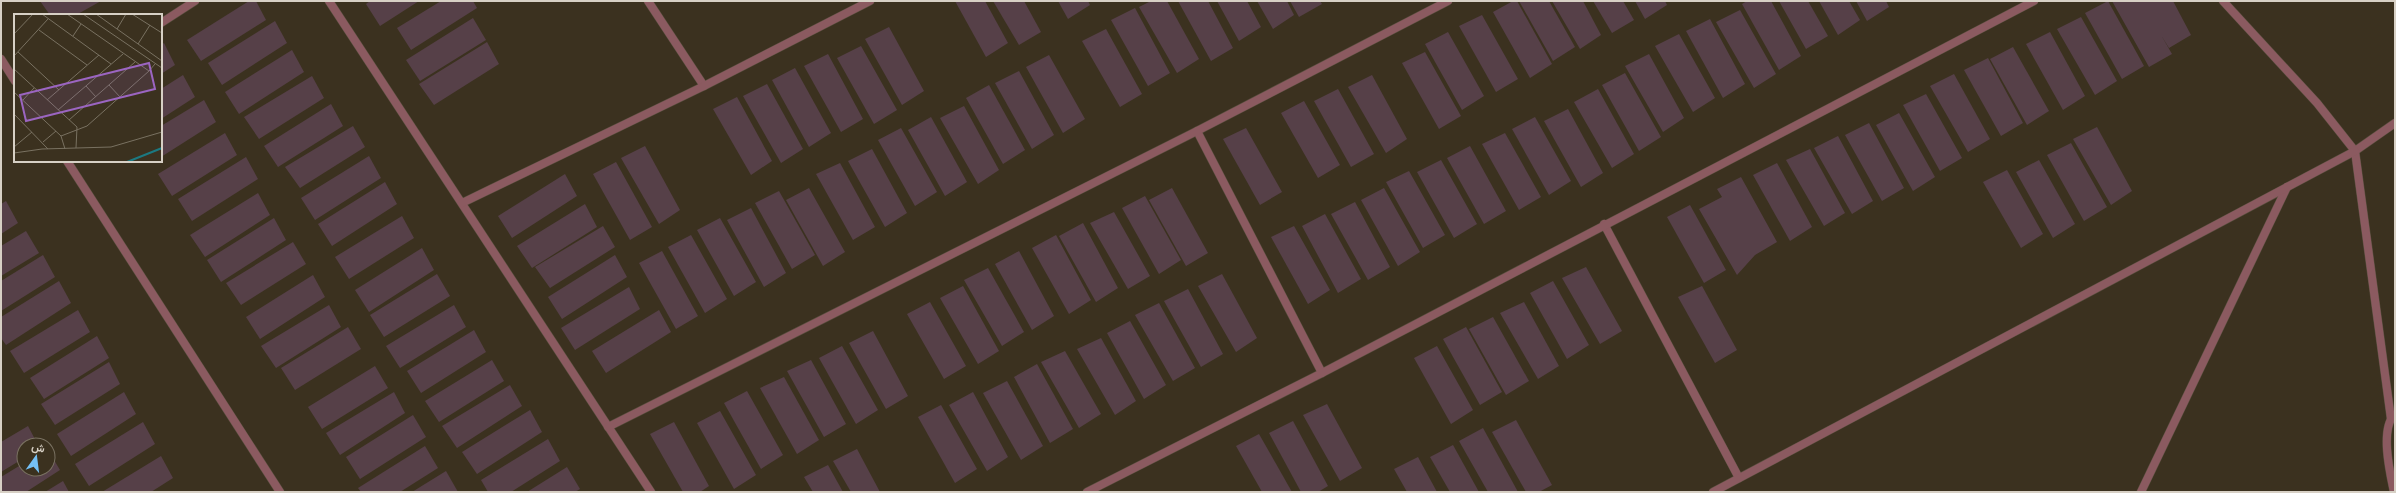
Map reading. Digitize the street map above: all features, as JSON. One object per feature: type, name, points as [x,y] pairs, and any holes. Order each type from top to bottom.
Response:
[{"type":"street","points":[[162,22],[195,1]]},
{"type":"street","points":[[329,1],[650,492]]},
{"type":"street","points":[[648,1],[704,86]]},
{"type":"street","points":[[462,203],[704,86],[870,1]]},
{"type":"street","points":[[608,427],[1197,131],[1448,1]]},
{"type":"street","points":[[1087,492],[1322,373],[1604,224],[2034,1]]},
{"type":"street","points":[[2223,1],[2316,103],[2355,151],[2393,416],[2387,441],[2388,465],[2394,492]]},
{"type":"street","points":[[1,59],[14,79]]},
{"type":"street","points":[[1713,492],[2355,151],[2395,124]]},
{"type":"street","points":[[1197,131],[1322,373]]},
{"type":"street","points":[[68,162],[280,492]]},
{"type":"street","points":[[2142,492],[2288,187]]},
{"type":"street","points":[[1604,224],[1739,478]]},
{"type":"building","points":[[40,1],[101,1],[78,14],[49,14]]},
{"type":"building","points":[[249,1],[256,1],[266,20],[201,61],[187,40]]},
{"type":"building","points":[[370,1],[419,1],[380,26],[366,4]]},
{"type":"building","points":[[441,1],[473,1],[477,8],[411,50],[397,28]]},
{"type":"building","points":[[955,1],[985,1],[1008,43],[986,57]]},
{"type":"building","points":[[993,1],[1024,1],[1041,32],[1019,45]]},
{"type":"building","points":[[1058,1],[1088,1],[1090,5],[1068,19]]},
{"type":"building","points":[[1151,1],[1167,1],[1199,59],[1177,73],[1139,7]]},
{"type":"building","points":[[1178,1],[1208,1],[1233,48],[1211,61]]},
{"type":"building","points":[[1217,1],[1247,1],[1261,27],[1239,41]]},
{"type":"building","points":[[1257,1],[1287,1],[1294,15],[1273,29]]},
{"type":"building","points":[[1290,1],[1320,1],[1322,4],[1299,17]]},
{"type":"building","points":[[1513,1],[1517,1],[1552,64],[1530,78],[1493,12]]},
{"type":"building","points":[[1519,1],[1549,1],[1575,47],[1553,61]]},
{"type":"building","points":[[1552,1],[1583,1],[1601,35],[1580,49]]},
{"type":"building","points":[[1593,1],[1623,1],[1634,20],[1612,33]]},
{"type":"building","points":[[1635,1],[1665,1],[1667,5],[1645,19]]},
{"type":"building","points":[[1747,1],[1771,1],[1801,56],[1779,70],[1742,4]]},
{"type":"building","points":[[1779,1],[1808,1],[1828,36],[1806,49]]},
{"type":"building","points":[[1819,1],[1849,1],[1860,20],[1838,35]]},
{"type":"building","points":[[1856,1],[1886,1],[1889,7],[1867,21]]},
{"type":"building","points":[[2108,1],[2144,66],[2122,79],[2085,13]]},
{"type":"building","points":[[2112,1],[2173,1],[2191,35],[2169,48],[2161,35],[2172,54],[2149,67]]},
{"type":"building","points":[[1135,8],[1170,73],[1148,86],[1111,20]]},
{"type":"building","points":[[1740,10],[1776,74],[1754,88],[1716,22]]},
{"type":"building","points":[[1482,15],[1518,79],[1496,92],[1459,26]]},
{"type":"building","points":[[2081,17],[2117,81],[2095,95],[2057,29]]},
{"type":"building","points":[[473,18],[486,40],[420,81],[406,60]]},
{"type":"building","points":[[1710,19],[1745,84],[1723,98],[1686,31]]},
{"type":"building","points":[[275,21],[287,43],[222,85],[208,63]]},
{"type":"building","points":[[889,27],[924,91],[902,105],[865,39]]},
{"type":"building","points":[[1106,29],[1142,94],[1120,107],[1082,41]]},
{"type":"building","points":[[1448,32],[1484,96],[1462,110],[1425,44]]},
{"type":"building","points":[[2050,32],[2085,96],[2063,110],[2026,44]]},
{"type":"building","points":[[1679,34],[1715,98],[1693,112],[1655,46]]},
{"type":"building","points":[[487,42],[499,64],[434,105],[419,84]]},
{"type":"building","points":[[164,43],[175,65],[162,73],[162,44]]},
{"type":"building","points":[[861,46],[897,110],[874,124],[837,58]]},
{"type":"building","points":[[2013,47],[2049,111],[2027,125],[1990,59]]},
{"type":"building","points":[[292,50],[304,72],[239,114],[225,92]]},
{"type":"building","points":[[1425,52],[1461,116],[1439,129],[1402,63]]},
{"type":"building","points":[[828,54],[863,119],[841,132],[804,66]]},
{"type":"building","points":[[1649,54],[1684,118],[1663,132],[1625,66]]},
{"type":"building","points":[[1049,55],[1085,119],[1063,133],[1026,67]]},
{"type":"building","points":[[1988,58],[2023,123],[2001,136],[1964,70]]},
{"type":"building","points":[[795,68],[831,133],[809,147],[772,80]]},
{"type":"building","points":[[1019,71],[1054,135],[1032,149],[995,83]]},
{"type":"building","points":[[1625,73],[1661,137],[1639,151],[1602,85]]},
{"type":"building","points":[[1954,74],[1990,139],[1968,152],[1930,86]]},
{"type":"building","points":[[183,75],[195,97],[162,118],[162,88]]},
{"type":"building","points":[[1372,75],[1407,139],[1386,153],[1348,87]]},
{"type":"building","points":[[312,76],[324,98],[259,139],[244,117]]},
{"type":"building","points":[[767,84],[803,149],[781,163],[743,96]]},
{"type":"building","points":[[989,85],[1025,150],[1003,164],[966,98]]},
{"type":"building","points":[[1338,89],[1374,154],[1351,167],[1314,101]]},
{"type":"building","points":[[1598,89],[1634,154],[1612,168],[1574,102]]},
{"type":"building","points":[[1926,94],[1962,158],[1940,171],[1903,105]]},
{"type":"building","points":[[737,97],[772,161],[751,175],[713,109]]},
{"type":"building","points":[[204,100],[216,122],[162,156],[162,125]]},
{"type":"building","points":[[1304,101],[1340,165],[1318,178],[1281,113]]},
{"type":"building","points":[[331,104],[343,126],[278,167],[264,146]]},
{"type":"building","points":[[964,106],[999,170],[978,184],[940,118]]},
{"type":"building","points":[[1568,109],[1603,173],[1581,187],[1544,121]]},
{"type":"building","points":[[1899,113],[1935,177],[1913,191],[1876,125]]},
{"type":"building","points":[[931,117],[967,182],[945,196],[908,130]]},
{"type":"building","points":[[1535,117],[1571,181],[1549,195],[1512,129]]},
{"type":"building","points":[[1869,123],[1904,188],[1882,201],[1845,135]]},
{"type":"building","points":[[353,126],[365,147],[300,188],[285,167]]},
{"type":"building","points":[[2097,127],[2132,191],[2111,205],[2073,139]]},
{"type":"building","points":[[901,128],[937,192],[915,206],[878,140]]},
{"type":"building","points":[[1246,128],[1282,192],[1260,205],[1223,139]]},
{"type":"building","points":[[225,133],[237,155],[172,196],[158,174]]},
{"type":"building","points":[[1505,133],[1541,197],[1519,210],[1482,144]]},
{"type":"building","points":[[1838,136],[1873,201],[1852,214],[1814,148]]},
{"type":"building","points":[[2071,143],[2107,207],[2084,221],[2047,155]]},
{"type":"building","points":[[645,146],[680,210],[659,224],[621,158]]},
{"type":"building","points":[[1470,146],[1506,211],[1484,224],[1447,158]]},
{"type":"building","points":[[872,149],[907,213],[885,227],[848,161]]},
{"type":"building","points":[[1810,149],[1845,213],[1824,226],[1786,160]]},
{"type":"building","points":[[369,156],[381,178],[315,220],[301,198]]},
{"type":"building","points":[[246,157],[258,179],[192,221],[178,199]]},
{"type":"building","points":[[1441,160],[1477,224],[1454,238],[1417,172]]},
{"type":"building","points":[[2039,160],[2075,224],[2053,238],[2016,172]]},
{"type":"building","points":[[616,162],[652,227],[630,240],[593,174]]},
{"type":"building","points":[[840,163],[875,227],[853,240],[816,174]]},
{"type":"building","points":[[1777,163],[1812,227],[1790,241],[1753,175]]},
{"type":"building","points":[[2007,170],[2043,234],[2021,248],[1983,182]]},
{"type":"building","points":[[1409,171],[1445,235],[1423,248],[1386,182]]},
{"type":"building","points":[[565,174],[577,196],[512,238],[498,216]]},
{"type":"building","points":[[1741,177],[1777,242],[1755,255],[1737,275],[1699,209],[1722,197],[1717,189]]},
{"type":"building","points":[[385,182],[397,204],[332,246],[318,224]]},
{"type":"building","points":[[809,188],[845,252],[823,266],[786,200]]},
{"type":"building","points":[[1172,188],[1208,253],[1186,266],[1149,200]]},
{"type":"building","points":[[1384,188],[1420,252],[1398,266],[1361,200]]},
{"type":"building","points":[[779,191],[815,255],[792,269],[755,203]]},
{"type":"building","points":[[258,193],[270,215],[205,257],[190,235]]},
{"type":"building","points":[[1145,196],[1181,260],[1159,274],[1122,208]]},
{"type":"building","points":[[6,201],[18,223],[1,234],[1,204]]},
{"type":"building","points":[[1355,202],[1390,267],[1368,280],[1331,214]]},
{"type":"building","points":[[585,204],[597,227],[532,268],[517,246]]},
{"type":"building","points":[[1690,205],[1726,270],[1704,283],[1667,217]]},
{"type":"building","points":[[751,208],[786,273],[764,287],[727,220]]},
{"type":"building","points":[[1114,212],[1150,276],[1128,289],[1090,223]]},
{"type":"building","points":[[1325,214],[1361,279],[1338,293],[1302,226]]},
{"type":"building","points":[[402,216],[414,238],[349,279],[335,257]]},
{"type":"building","points":[[274,218],[286,240],[221,282],[207,260]]},
{"type":"building","points":[[720,218],[756,282],[734,296],[697,230]]},
{"type":"building","points":[[1083,223],[1118,288],[1096,302],[1059,236]]},
{"type":"building","points":[[603,226],[615,247],[550,288],[535,267]]},
{"type":"building","points":[[1294,226],[1330,290],[1308,304],[1271,237]]},
{"type":"building","points":[[26,231],[39,253],[1,276],[1,246]]},
{"type":"building","points":[[691,235],[727,299],[705,313],[668,247]]},
{"type":"building","points":[[1056,235],[1091,300],[1069,314],[1032,248]]},
{"type":"building","points":[[293,242],[306,264],[241,305],[226,283]]},
{"type":"building","points":[[422,248],[434,270],[369,312],[355,290]]},
{"type":"building","points":[[662,251],[698,316],[676,329],[639,263]]},
{"type":"building","points":[[1019,251],[1054,316],[1032,330],[995,264]]},
{"type":"building","points":[[43,255],[55,277],[1,311],[1,281]]},
{"type":"building","points":[[615,255],[627,277],[562,319],[548,297]]},
{"type":"building","points":[[1586,267],[1622,331],[1600,344],[1562,278]]},
{"type":"building","points":[[988,268],[1024,332],[1002,346],[964,280]]},
{"type":"building","points":[[437,274],[450,296],[384,337],[370,315]]},
{"type":"building","points":[[1222,274],[1257,338],[1236,352],[1198,286]]},
{"type":"building","points":[[313,275],[325,297],[260,339],[246,317]]},
{"type":"building","points":[[59,281],[71,303],[6,345],[1,338],[1,317]]},
{"type":"building","points":[[1553,281],[1589,345],[1567,359],[1530,293]]},
{"type":"building","points":[[963,286],[999,351],[978,364],[940,298]]},
{"type":"building","points":[[1702,286],[1737,350],[1715,363],[1678,297]]},
{"type":"building","points":[[629,287],[640,309],[575,350],[561,328]]},
{"type":"building","points":[[1188,289],[1223,354],[1201,367],[1164,301]]},
{"type":"building","points":[[930,302],[966,366],[944,379],[907,314]]},
{"type":"building","points":[[1524,302],[1559,366],[1538,379],[1500,313]]},
{"type":"building","points":[[1159,303],[1195,368],[1173,381],[1135,315]]},
{"type":"building","points":[[329,305],[341,327],[276,368],[261,346]]},
{"type":"building","points":[[454,305],[466,327],[400,368],[386,346]]},
{"type":"building","points":[[78,310],[90,332],[24,373],[10,351]]},
{"type":"building","points":[[659,310],[671,332],[606,373],[592,351]]},
{"type":"building","points":[[1493,317],[1529,381],[1506,395],[1469,329]]},
{"type":"building","points":[[1130,321],[1166,385],[1144,399],[1107,333]]},
{"type":"building","points":[[348,327],[361,349],[295,390],[281,368]]},
{"type":"building","points":[[1466,327],[1502,392],[1480,405],[1443,339]]},
{"type":"building","points":[[474,330],[486,352],[421,393],[407,371]]},
{"type":"building","points":[[873,331],[908,396],[886,409],[849,343]]},
{"type":"building","points":[[97,336],[109,358],[44,399],[30,378]]},
{"type":"building","points":[[1101,338],[1136,401],[1115,415],[1077,349]]},
{"type":"building","points":[[842,346],[878,410],[856,424],[819,358]]},
{"type":"building","points":[[1437,346],[1473,410],[1451,424],[1414,358]]},
{"type":"building","points":[[1065,351],[1101,414],[1079,428],[1041,362]]},
{"type":"building","points":[[492,360],[504,381],[439,422],[425,401]]},
{"type":"building","points":[[811,360],[846,424],[824,437],[787,371]]},
{"type":"building","points":[[109,362],[120,384],[55,425],[41,404]]},
{"type":"building","points":[[1037,364],[1073,429],[1050,443],[1014,377]]},
{"type":"building","points":[[375,366],[388,388],[322,429],[308,407]]},
{"type":"building","points":[[784,377],[819,440],[797,454],[760,388]]},
{"type":"building","points":[[1007,381],[1043,446],[1021,460],[983,393]]},
{"type":"building","points":[[510,385],[522,406],[457,448],[442,426]]},
{"type":"building","points":[[747,391],[783,455],[761,469],[724,403]]},
{"type":"building","points":[[124,392],[136,414],[71,456],[57,434]]},
{"type":"building","points":[[394,392],[405,413],[340,455],[326,433]]},
{"type":"building","points":[[973,392],[1008,457],[987,471],[949,405]]},
{"type":"building","points":[[1327,404],[1362,468],[1340,481],[1303,415]]},
{"type":"building","points":[[941,405],[977,469],[955,483],[918,417]]},
{"type":"building","points":[[530,410],[542,432],[477,474],[462,452]]},
{"type":"building","points":[[720,411],[756,475],[734,489],[697,423]]},
{"type":"building","points":[[413,415],[426,437],[360,479],[346,457]]},
{"type":"building","points":[[1516,420],[1552,485],[1539,492],[1526,492],[1492,432]]},
{"type":"building","points":[[1293,421],[1328,486],[1318,492],[1301,492],[1269,433]]},
{"type":"building","points":[[143,422],[155,444],[89,486],[75,464]]},
{"type":"building","points":[[674,422],[709,486],[700,492],[683,492],[650,434]]},
{"type":"building","points":[[28,426],[34,437],[16,437],[16,463],[1,472],[1,442]]},
{"type":"building","points":[[1483,428],[1518,492],[1488,492],[1459,441]]},
{"type":"building","points":[[1259,434],[1292,492],[1262,492],[1236,446]]},
{"type":"building","points":[[548,439],[560,461],[511,492],[488,492],[481,480]]},
{"type":"building","points":[[1453,445],[1479,492],[1450,492],[1430,457]]},
{"type":"building","points":[[425,446],[438,468],[400,492],[361,492],[358,488]]},
{"type":"building","points":[[857,449],[880,492],[851,492],[833,461]]},
{"type":"building","points":[[161,456],[173,478],[151,492],[102,492]]},
{"type":"building","points":[[1418,457],[1437,492],[1407,492],[1394,469]]},
{"type":"building","points":[[56,463],[60,470],[56,473]]},
{"type":"building","points":[[828,465],[843,492],[813,492],[804,477]]},
{"type":"building","points":[[567,467],[580,489],[575,492],[527,492]]},
{"type":"building","points":[[16,468],[16,477],[49,477],[26,492],[1,492],[1,477]]},
{"type":"building","points":[[446,471],[458,492],[412,492]]},
{"type":"building","points":[[63,481],[69,492],[45,492]]}]
